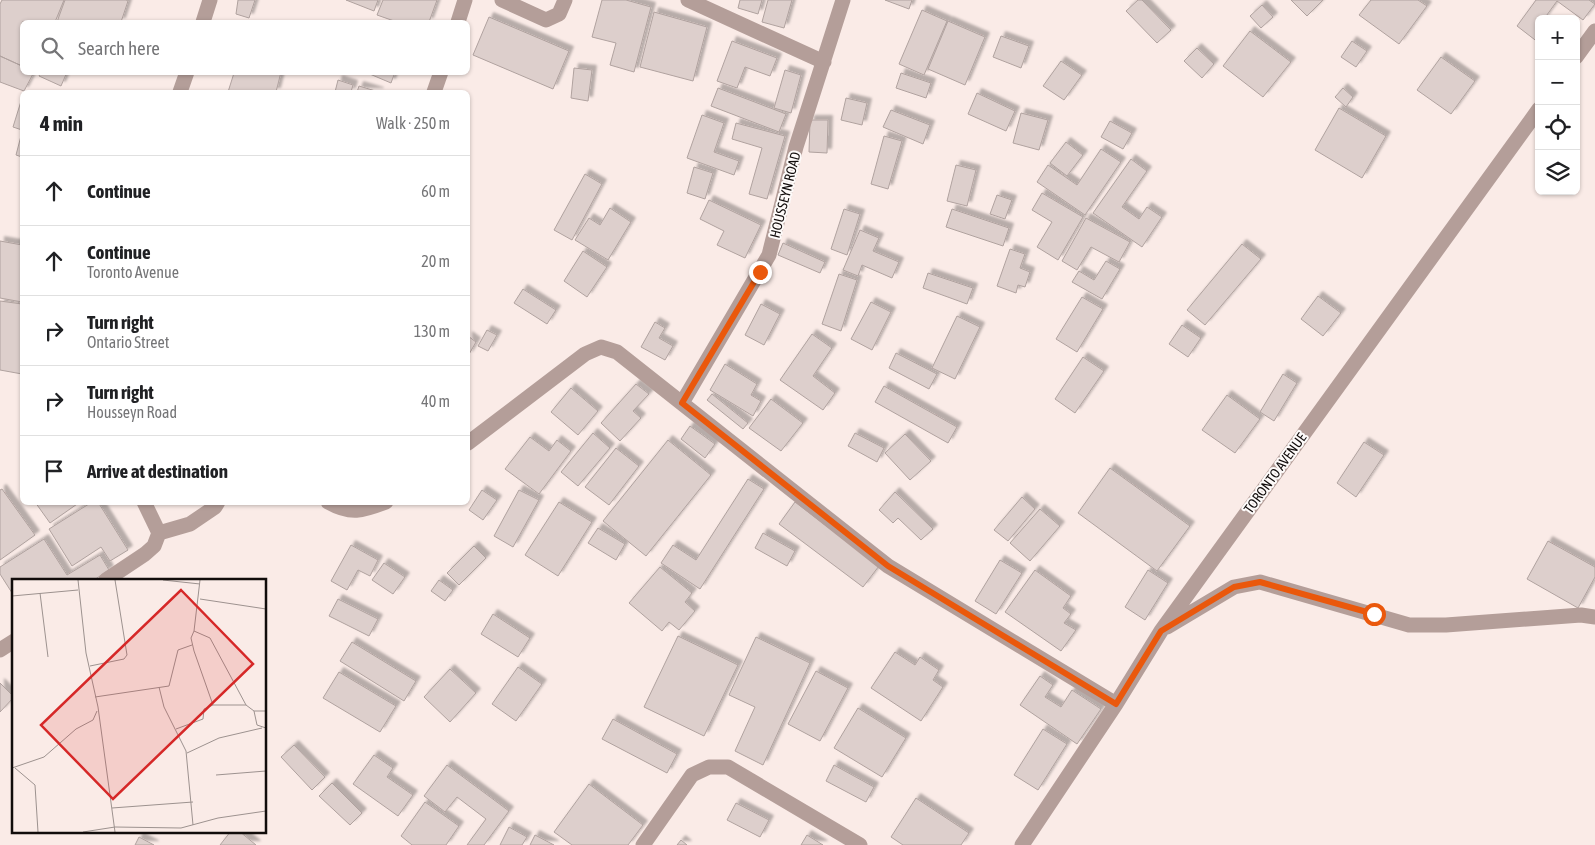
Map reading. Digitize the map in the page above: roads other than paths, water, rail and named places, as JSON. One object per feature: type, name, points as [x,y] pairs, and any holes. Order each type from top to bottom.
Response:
[{"type":"street","points":[[204,20],[210,0]]},
{"type":"street","points":[[459,20],[465,0]]},
{"type":"street","points":[[502,0],[546,20],[559,14],[565,0]]},
{"type":"street","points":[[688,0],[824,62]]},
{"type":"street","name":"HOUSSEYN ROAD","points":[[682,403],[769,255],[796,147],[843,0]]},
{"type":"street","points":[[1580,52],[1595,31]]},
{"type":"street","points":[[181,90],[186,75]]},
{"type":"street","points":[[435,90],[440,75]]},
{"type":"street","name":"TORONTO AVENUE","points":[[1022,845],[1116,704],[1161,631],[1535,115]]},
{"type":"street","points":[[470,441],[584,354],[601,347],[617,352],[888,566],[1116,704]]},
{"type":"street","points":[[108,579],[154,546],[159,533],[145,505]]},
{"type":"street","points":[[159,533],[190,524],[216,505]]},
{"type":"street","points":[[333,505],[341,510],[364,510],[378,505]]},
{"type":"street","points":[[1161,631],[1234,587],[1260,582],[1409,625],[1446,625],[1581,615],[1595,617]]},
{"type":"street","points":[[0,650],[12,642]]},
{"type":"street","points":[[643,845],[692,775],[709,767],[728,768],[860,845]]}]
